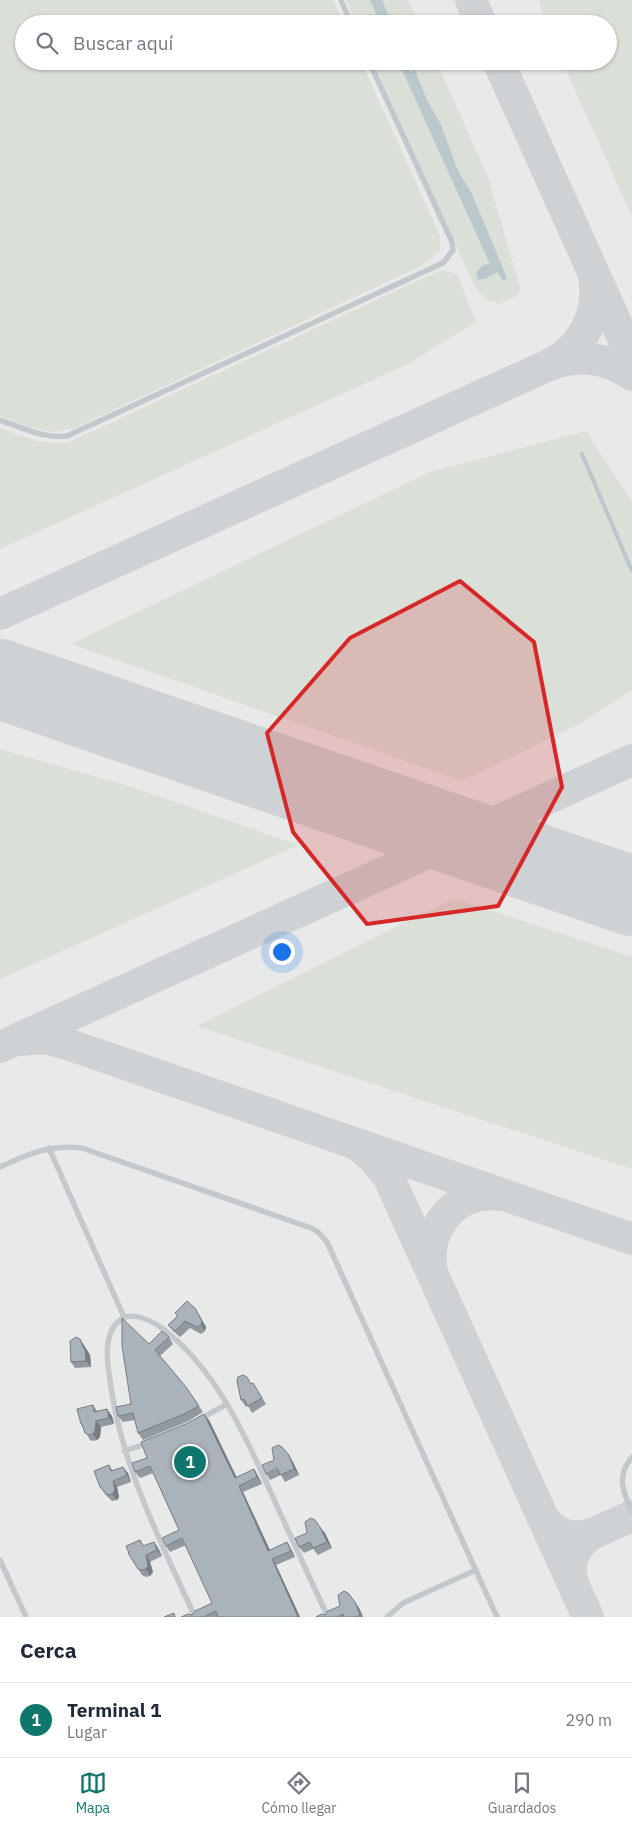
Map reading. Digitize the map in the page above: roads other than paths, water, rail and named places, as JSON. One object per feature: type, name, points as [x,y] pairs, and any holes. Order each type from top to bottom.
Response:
[{"type":"lane","points":[[340,0],[348,15]]},
{"type":"lane","points":[[0,420],[46,435],[67,436],[443,263],[453,250],[452,242],[373,70]]},
{"type":"lane","points":[[0,1167],[34,1152],[49,1148],[68,1146],[92,1151],[311,1228],[323,1236],[497,1617]]},
{"type":"lane","points":[[49,1148],[124,1317]]},
{"type":"lane","points":[[195,1617],[143,1504],[124,1451],[112,1397],[108,1347],[114,1328],[119,1320],[124,1317],[135,1317],[158,1326],[180,1344],[196,1362],[226,1404],[252,1452],[328,1617]]},
{"type":"lane","points":[[191,1425],[226,1404]]},
{"type":"lane","points":[[124,1451],[155,1441]]},
{"type":"lane","points":[[632,1457],[623,1471],[622,1486],[632,1512]]},
{"type":"lane","points":[[0,1560],[26,1617]]},
{"type":"lane","points":[[387,1617],[403,1603],[476,1570]]},
{"type":"waterway","points":[[582,454],[632,571]]},
{"type":"place","name":"Terminal 1","points":[[190,1462]]}]
